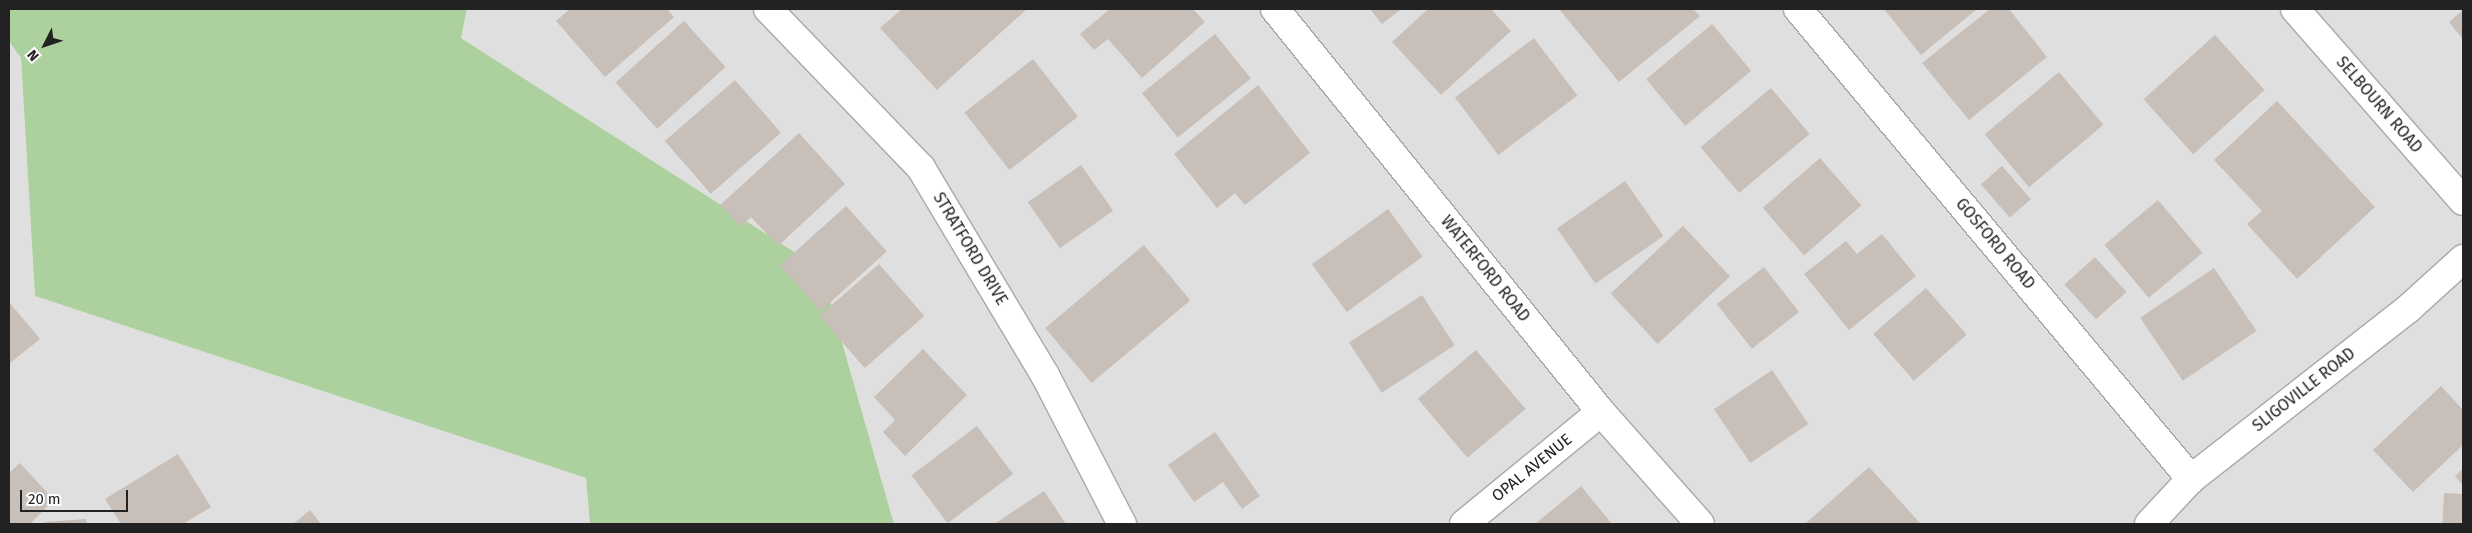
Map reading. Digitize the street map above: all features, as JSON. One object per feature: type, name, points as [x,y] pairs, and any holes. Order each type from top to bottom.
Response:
[{"type":"street","name":"STRATFORD DRIVE","points":[[768,9],[921,168],[1045,375],[1122,524]]},
{"type":"street","name":"WATERFORD ROAD","points":[[1275,9],[1601,412],[1700,524]]},
{"type":"street","name":"GOSFORD ROAD","points":[[1798,9],[2191,479]]},
{"type":"street","name":"SELBOURN ROAD","points":[[2295,9],[2463,201]]},
{"type":"street","name":"SLIGOVILLE ROAD","points":[[2149,524],[2191,479],[2409,308],[2463,259]]},
{"type":"street","name":"OPAL AVENUE","points":[[1464,524],[1601,412]]},
{"type":"shaded area","points":[[467,9],[2463,9],[2463,524],[894,524],[821,269],[461,38]]},
{"type":"shaded area","points":[[9,41],[21,58],[35,296],[586,478],[590,524],[9,524]]},
{"type":"green space","points":[[9,9],[467,9],[461,38],[821,269],[894,524],[590,524],[586,478],[35,296],[21,58],[9,41]]},
{"type":"building","points":[[570,9],[667,9],[674,17],[605,77],[556,21]]},
{"type":"building","points":[[902,9],[1027,9],[937,90],[880,28]]},
{"type":"building","points":[[1110,9],[1193,9],[1205,22],[1142,78],[1108,39],[1094,50],[1080,34]]},
{"type":"building","points":[[1370,9],[1401,9],[1382,24]]},
{"type":"building","points":[[1428,9],[1491,9],[1511,31],[1441,95],[1392,42]]},
{"type":"building","points":[[1559,9],[1693,9],[1700,16],[1619,82]]},
{"type":"building","points":[[1884,9],[1977,9],[1921,55]]},
{"type":"building","points":[[1990,9],[2009,9],[2047,57],[1969,120],[1922,63]]},
{"type":"building","points":[[2463,10],[2463,39],[2449,22]]},
{"type":"building","points":[[684,21],[725,67],[657,129],[616,83]]},
{"type":"building","points":[[1712,24],[1751,71],[1685,126],[1646,79]]},
{"type":"building","points":[[1215,34],[1251,78],[1178,137],[1142,93]]},
{"type":"building","points":[[2215,35],[2265,90],[2193,154],[2144,99]]},
{"type":"building","points":[[1534,38],[1577,96],[1498,155],[1455,98]]},
{"type":"building","points":[[1033,59],[1078,117],[1009,170],[964,113]]},
{"type":"building","points":[[2059,72],[2103,125],[2029,187],[1985,134]]},
{"type":"building","points":[[735,80],[781,133],[711,194],[665,141]]},
{"type":"building","points":[[1258,85],[1310,153],[1245,205],[1235,193],[1217,208],[1174,154]]},
{"type":"building","points":[[1771,88],[1810,134],[1739,193],[1701,147]]},
{"type":"building","points":[[2277,101],[2375,207],[2297,279],[2247,224],[2262,211],[2214,160]]},
{"type":"building","points":[[799,133],[845,184],[778,246],[751,217],[741,227],[720,205]]},
{"type":"building","points":[[1820,158],[1861,206],[1804,255],[1763,208]]},
{"type":"building","points":[[1081,165],[1113,211],[1060,248],[1028,202]]},
{"type":"building","points":[[2002,166],[2031,199],[2010,218],[1981,184]]},
{"type":"building","points":[[1625,181],[1663,236],[1595,283],[1557,229]]},
{"type":"building","points":[[2158,200],[2202,253],[2149,298],[2104,245]]},
{"type":"building","points":[[846,206],[887,251],[821,311],[780,266]]},
{"type":"building","points":[[1388,209],[1423,257],[1347,312],[1312,264]]},
{"type":"building","points":[[1683,226],[1730,276],[1658,344],[1611,294]]},
{"type":"building","points":[[1882,234],[1916,276],[1849,330],[1804,274],[1846,241],[1857,254]]},
{"type":"building","points":[[1144,245],[1190,300],[1091,383],[1045,328]]},
{"type":"building","points":[[2095,257],[2126,292],[2096,319],[2065,284]]},
{"type":"building","points":[[879,264],[924,316],[865,368],[819,316]]},
{"type":"building","points":[[1764,267],[1799,312],[1752,349],[1717,304]]},
{"type":"building","points":[[2214,268],[2256,331],[2183,381],[2140,318]]},
{"type":"building","points":[[1926,288],[1967,335],[1914,381],[1873,334]]},
{"type":"building","points":[[1422,295],[1455,345],[1382,393],[1349,342]]},
{"type":"building","points":[[9,302],[40,339],[9,364]]},
{"type":"building","points":[[923,349],[967,395],[905,456],[883,432],[895,420],[874,397]]},
{"type":"building","points":[[1476,350],[1525,409],[1467,458],[1418,399]]},
{"type":"building","points":[[1772,370],[1808,424],[1750,463],[1714,409]]},
{"type":"building","points":[[2441,386],[2463,410],[2463,445],[2413,492],[2373,450]]},
{"type":"building","points":[[977,426],[1013,474],[948,523],[912,475]]},
{"type":"building","points":[[1215,432],[1260,496],[1242,509],[1223,482],[1194,502],[1168,465]]},
{"type":"building","points":[[178,454],[211,507],[183,524],[121,524],[105,499]]},
{"type":"building","points":[[20,463],[54,500],[30,524],[9,524],[9,473]]},
{"type":"building","points":[[1869,467],[1921,524],[1805,524]]},
{"type":"building","points":[[2463,469],[2463,486],[2455,476]]},
{"type":"building","points":[[1581,486],[1612,524],[1535,524]]},
{"type":"building","points":[[1044,491],[1066,524],[994,524]]},
{"type":"building","points":[[2444,493],[2463,494],[2461,524],[2442,524]]},
{"type":"building","points":[[310,510],[321,524],[293,524]]},
{"type":"building","points":[[86,519],[87,524],[44,524],[44,522]]}]
